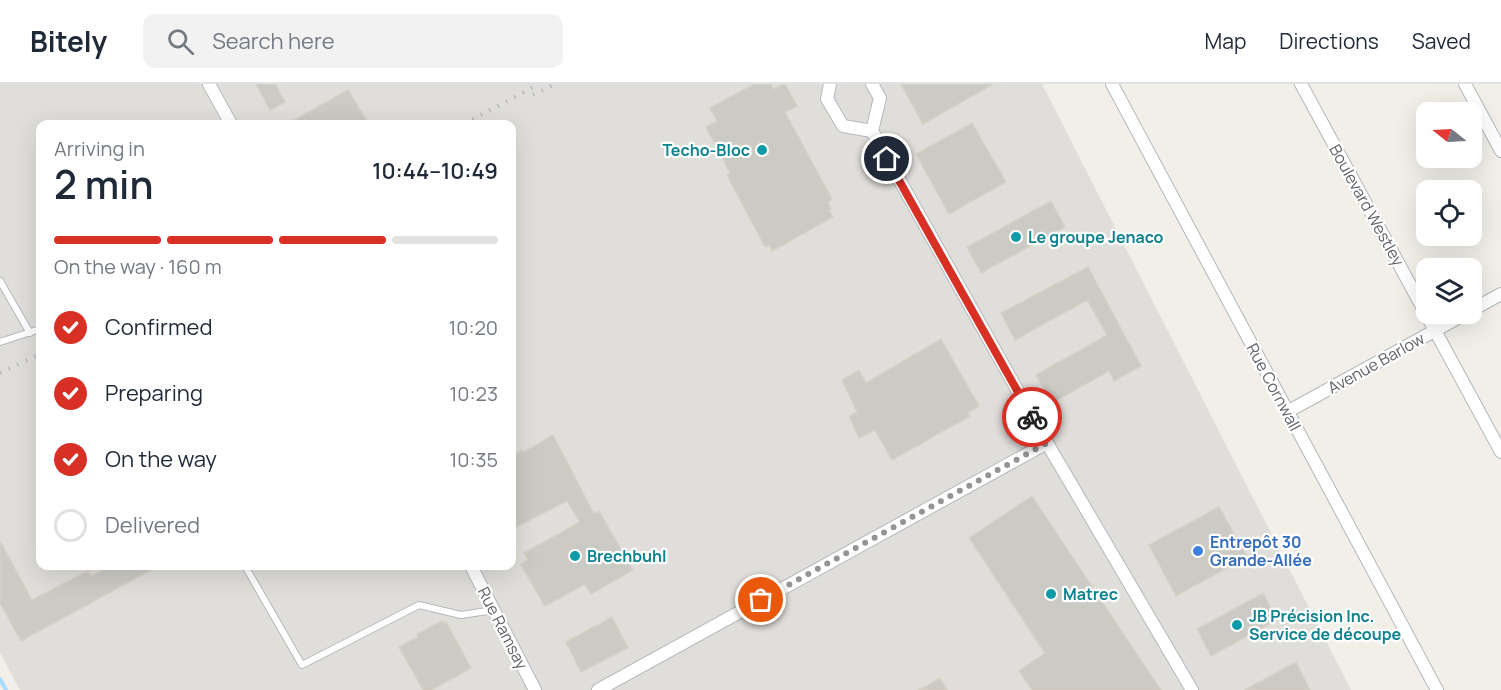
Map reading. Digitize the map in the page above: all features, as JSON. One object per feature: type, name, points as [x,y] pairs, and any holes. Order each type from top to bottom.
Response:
[{"type":"street","points":[[209,84],[229,120]]},
{"type":"street","points":[[830,84],[827,99],[843,126],[872,131]]},
{"type":"street","points":[[872,84],[880,98],[872,131],[1047,443],[1192,690]]},
{"type":"street","name":"Rue Cornwall","points":[[1112,84],[1437,690]]},
{"type":"street","name":"Boulevard Westley","points":[[1301,84],[1501,452]]},
{"type":"street","points":[[1465,84],[1501,151]]},
{"type":"street","points":[[1482,304],[1501,294]]},
{"type":"street","name":"Avenue Barlow","points":[[1287,412],[1446,324]]},
{"type":"street","points":[[598,690],[1047,443]]},
{"type":"street","name":"Rue Ramsay","points":[[473,570],[535,690]]},
{"type":"lane","points":[[0,280],[30,333]]},
{"type":"lane","points":[[0,342],[36,331]]},
{"type":"lane","points":[[247,570],[302,665],[419,605],[461,615],[495,610]]},
{"type":"shaded area","points":[[0,84],[1042,84],[1351,690],[20,690],[0,653]]},
{"type":"building","points":[[256,84],[275,84],[285,102],[270,110]]},
{"type":"building","name":"Techo-Bloc","points":[[754,84],[771,84],[773,89],[785,84],[797,106],[785,112],[832,199],[828,202],[833,217],[772,251],[769,245],[765,247],[727,175],[730,173],[706,127],[717,121],[710,108]]},
{"type":"building","points":[[901,84],[993,84],[923,124]]},
{"type":"building","points":[[348,90],[367,120],[294,120]]},
{"type":"building","points":[[972,123],[1006,182],[949,214],[916,154]]},
{"type":"building","name":"Le groupe Jenaco","points":[[1051,201],[1065,227],[981,273],[967,247]]},
{"type":"building","points":[[1088,267],[1141,366],[1114,381],[1109,371],[1052,403],[1036,375],[1107,335],[1087,300],[1015,340],[1001,313]]},
{"type":"building","points":[[941,339],[979,406],[968,413],[970,416],[892,460],[875,430],[859,438],[849,416],[857,412],[842,380],[859,370],[866,383]]},
{"type":"building","points":[[553,435],[594,514],[599,511],[633,570],[591,594],[585,584],[545,606],[520,564],[528,560],[524,553],[580,522],[567,501],[516,527],[516,454],[522,450],[524,452]]},
{"type":"building","name":"Matrec","points":[[1032,496],[1161,690],[1032,690],[1019,671],[1045,653],[969,538]]},
{"type":"building","name":"Entrepôt 30 Grande-Allée","points":[[1219,507],[1247,557],[1176,596],[1149,545]]},
{"type":"building","points":[[0,541],[32,600],[88,571],[91,576],[102,570],[151,570],[21,641],[0,603]]},
{"type":"building","name":"JB Précision Inc. Service de découpe","points":[[1263,593],[1277,620],[1211,656],[1197,629]]},
{"type":"building","points":[[612,617],[628,648],[581,672],[566,642]]},
{"type":"building","points":[[442,621],[446,622],[471,668],[432,690],[423,690],[399,647],[418,637],[417,634]]},
{"type":"building","points":[[1296,662],[1310,690],[1245,690]]},
{"type":"building","points":[[940,678],[947,690],[919,690]]},
{"type":"waterway","points":[[0,679],[6,690]]},
{"type":"railway","points":[[472,120],[539,84]]},
{"type":"railway","points":[[533,95],[555,84]]},
{"type":"railway","points":[[0,373],[36,356]]},
{"type":"way so far","points":[[761,600],[1047,443],[1032,417]]},
{"type":"place","name":"Techo-Bloc","points":[[762,150]]},
{"type":"place","name":"Le groupe Jenaco","points":[[1016,237]]},
{"type":"place","name":"Entrepôt 30 Grande-Allée","points":[[1198,551]]},
{"type":"place","name":"Brechbuhl","points":[[575,556]]},
{"type":"place","name":"Matrec","points":[[1051,594]]},
{"type":"place","name":"JB Précision Inc. Service de découpe","points":[[1237,625]]},
{"type":"route","points":[[887,159],[1032,417]]}]
